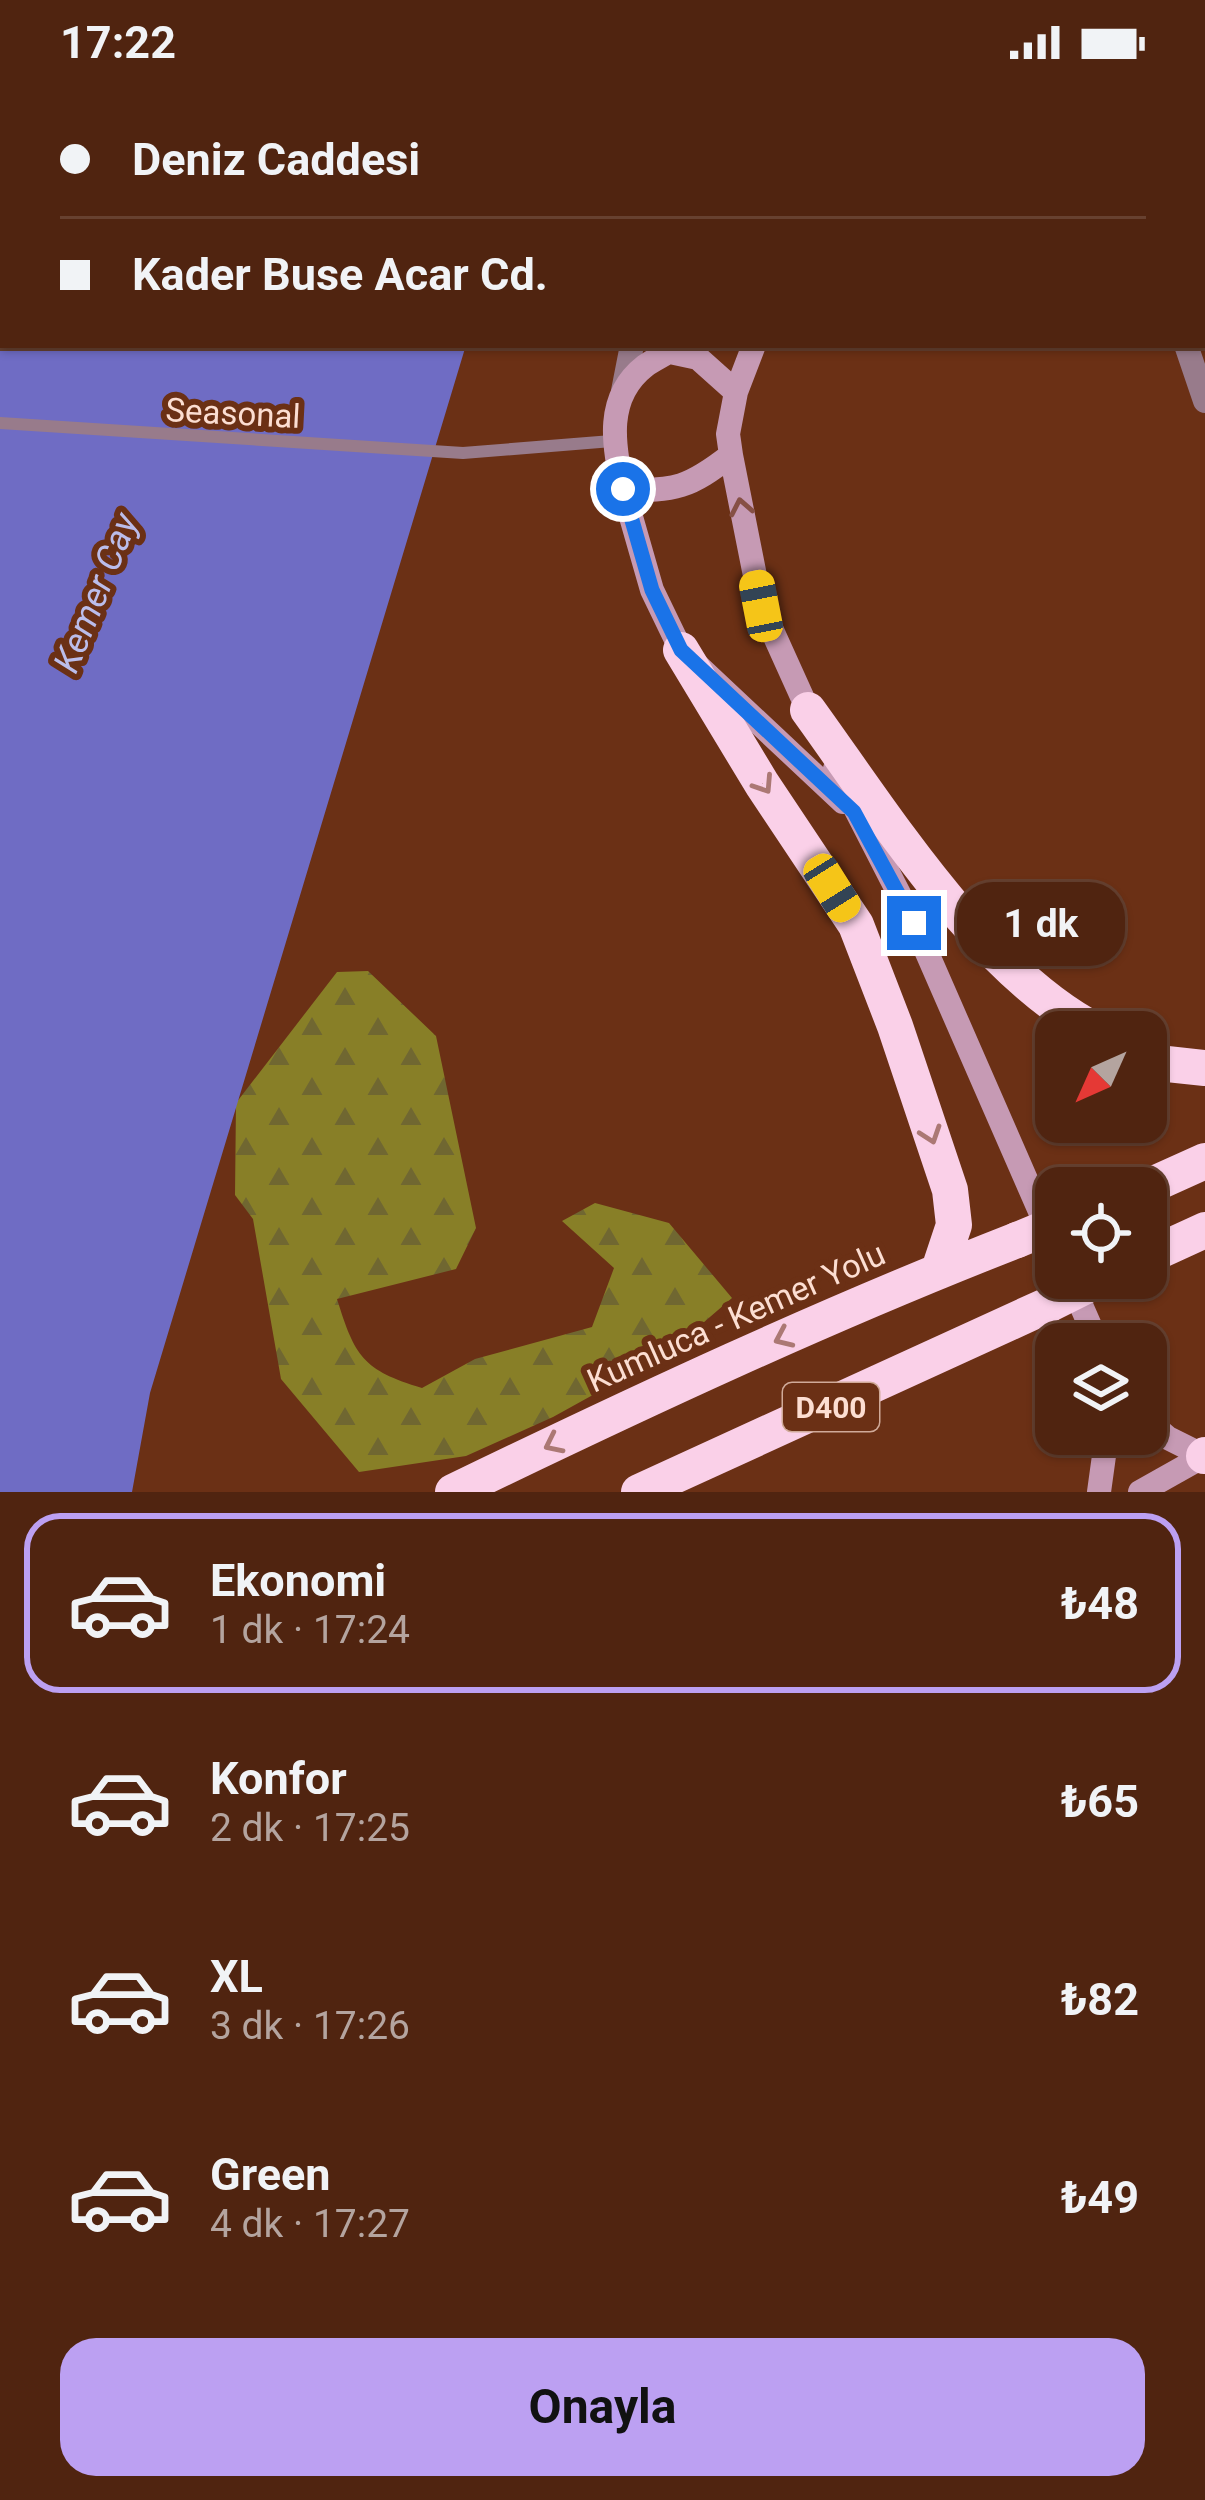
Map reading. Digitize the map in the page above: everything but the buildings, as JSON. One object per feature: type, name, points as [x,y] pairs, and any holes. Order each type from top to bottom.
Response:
[{"type":"highway","points":[[681,650],[762,784],[856,925],[950,1190],[954,1225],[939,1270]]},
{"type":"highway","points":[[808,710],[974,932],[1063,1011]]},
{"type":"highway","points":[[1167,1064],[1205,1068]]},
{"type":"highway","points":[[1167,1178],[1205,1161]]},
{"type":"highway","name":"Kumluca - Kemer Yolu","points":[[453,1492],[652,1396],[939,1270],[1035,1233]]},
{"type":"highway","name":"D400","points":[[640,1492],[962,1346],[1044,1299]]},
{"type":"street","points":[[631,348],[612,441],[652,590],[681,650],[854,812]]},
{"type":"street","points":[[622,391],[648,363],[674,348],[698,358],[736,392]]},
{"type":"street","points":[[753,348],[736,392],[728,434],[761,606],[854,812],[914,923],[1035,1201]]},
{"type":"street","points":[[1187,348],[1205,401]]},
{"type":"street","points":[[623,489],[667,492],[699,480],[731,455]]},
{"type":"street","points":[[1064,1299],[1082,1323]]},
{"type":"street","points":[[1167,1437],[1205,1456]]},
{"type":"street","points":[[1099,1492],[1104,1455]]},
{"type":"street","points":[[1140,1492],[1205,1456]]},
{"type":"lane","name":"Seasonal","points":[[0,423],[463,453],[612,441]]},
{"type":"green space","points":[[368,971],[436,1036],[476,1228],[456,1269],[337,1299],[356,1348],[374,1367],[422,1388],[475,1359],[592,1327],[614,1268],[562,1221],[595,1203],[669,1223],[732,1298],[667,1354],[553,1417],[466,1456],[359,1472],[281,1379],[253,1219],[235,1195],[236,1103],[337,972]]},
{"type":"water","name":"Kemer Cay","points":[[0,348],[465,348],[150,1393],[132,1492],[0,1492]]},
{"type":"route","points":[[623,489],[652,590],[681,650],[854,812],[914,923]]}]
